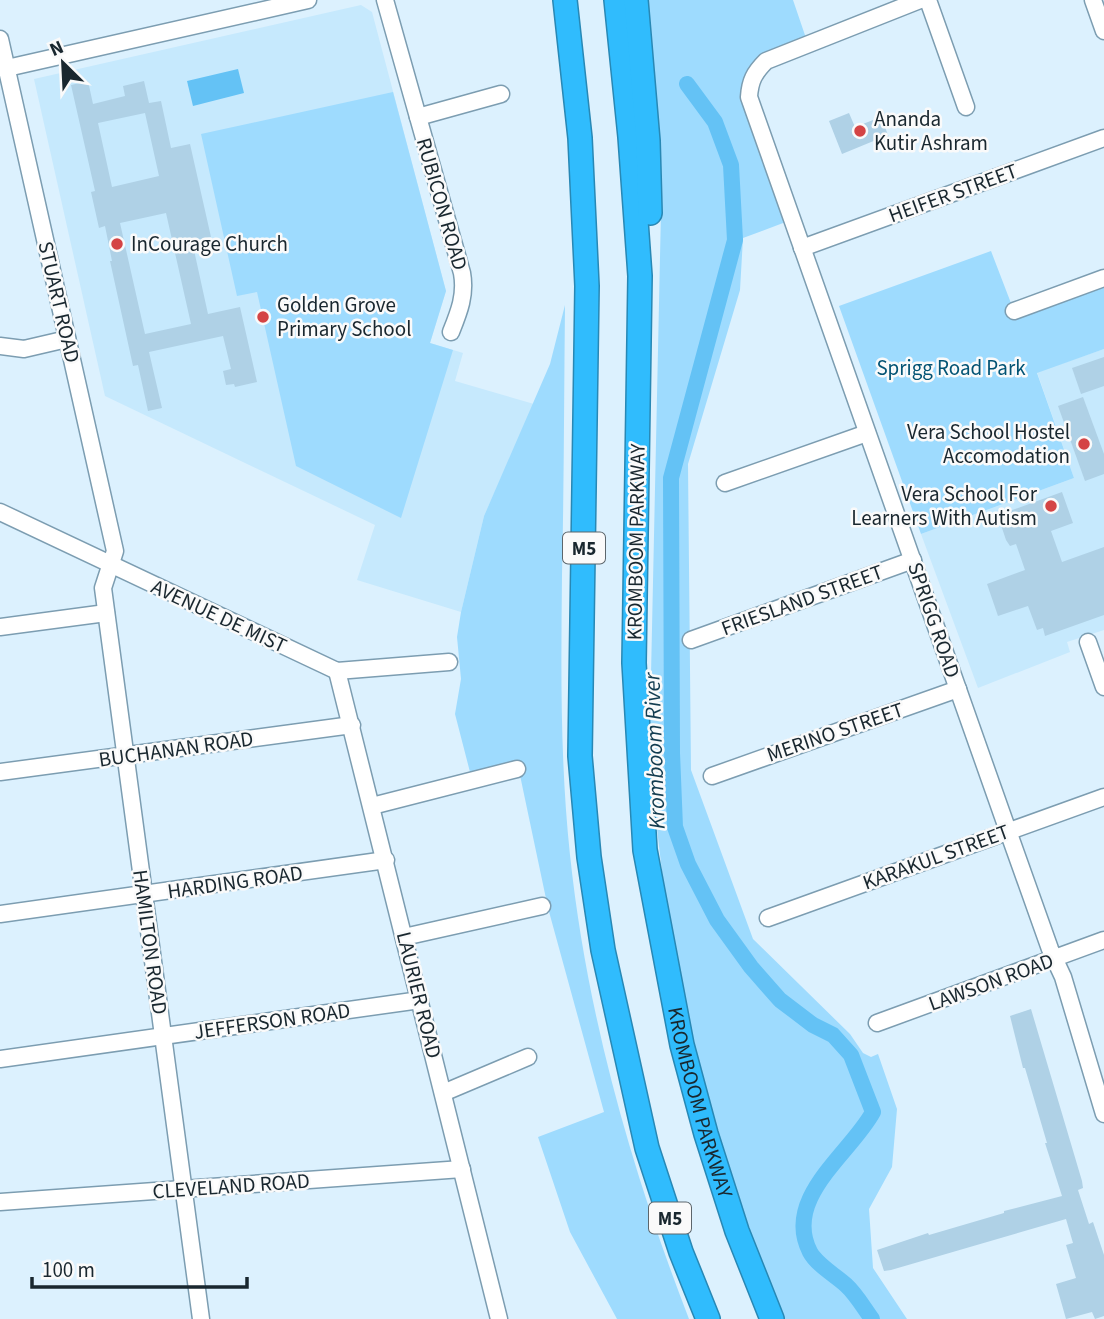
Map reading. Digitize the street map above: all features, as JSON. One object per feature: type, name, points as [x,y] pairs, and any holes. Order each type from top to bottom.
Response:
[{"type":"highway","points":[[551,0],[572,60]]},
{"type":"highway","name":"M5","points":[[565,0],[582,174],[587,286],[580,756],[589,857],[603,950],[648,1148],[681,1252],[708,1319]]},
{"type":"highway","name":"KROMBOOM PARKWAY","points":[[616,0],[640,276],[634,663],[645,850],[682,1045],[706,1134],[737,1231],[772,1319]]},
{"type":"highway","points":[[636,0],[649,169],[650,236],[640,276]]},
{"type":"street","points":[[7,68],[308,0]]},
{"type":"street","name":"RUBICON ROAD","points":[[385,0],[464,288],[463,301],[451,332]]},
{"type":"street","name":"SPRIGG ROAD","points":[[920,0],[766,61],[755,71],[750,83],[749,97],[1008,831],[1063,977],[1104,1114]]},
{"type":"street","points":[[928,0],[966,107]]},
{"type":"street","points":[[1093,0],[1104,31]]},
{"type":"street","name":"STUART ROAD","points":[[0,39],[7,68],[7,104],[67,339],[115,551],[111,565]]},
{"type":"street","name":"RUBICON ROAD","points":[[418,117],[501,94]]},
{"type":"street","name":"HEIFER STREET","points":[[802,248],[1104,138]]},
{"type":"street","points":[[1014,311],[1104,278]]},
{"type":"street","points":[[0,346],[24,349],[67,339]]},
{"type":"street","points":[[725,483],[867,433]]},
{"type":"street","name":"AVENUE DE MIST","points":[[0,512],[337,671],[449,663]]},
{"type":"street","name":"FRIESLAND STREET","points":[[691,640],[914,560]]},
{"type":"street","name":"HAMILTON ROAD","points":[[111,565],[103,588],[201,1319]]},
{"type":"street","points":[[0,628],[106,613]]},
{"type":"street","points":[[1088,642],[1104,687]]},
{"type":"street","name":"LAURIER ROAD","points":[[337,671],[499,1319]]},
{"type":"street","name":"MERINO STREET","points":[[712,776],[958,689]]},
{"type":"street","name":"BUCHANAN ROAD","points":[[0,772],[352,725]]},
{"type":"street","points":[[372,806],[517,769]]},
{"type":"street","name":"KARAKUL STREET","points":[[768,918],[1104,797]]},
{"type":"street","name":"HARDING ROAD","points":[[0,914],[386,860]]},
{"type":"street","points":[[404,937],[542,906]]},
{"type":"street","name":"LAWSON ROAD","points":[[877,1023],[1104,940]]},
{"type":"street","name":"JEFFERSON ROAD","points":[[0,1059],[420,1000]]},
{"type":"street","points":[[443,1093],[528,1057]]},
{"type":"street","name":"CLEVELAND ROAD","points":[[0,1202],[462,1169]]},
{"type":"shaded area","name":"Golden Grove Primary School","points":[[361,5],[372,12],[446,291],[430,343],[463,353],[455,381],[534,404],[484,516],[461,612],[357,580],[375,525],[105,396],[34,79]]},
{"type":"shaded area","points":[[238,69],[244,93],[193,106],[187,81]]},
{"type":"shaded area","name":"Vera School For Learners With Autism","points":[[1104,349],[1104,630],[1067,642],[1070,652],[978,688],[921,534],[1074,478],[1037,372]]},
{"type":"green space","points":[[645,0],[793,0],[808,44],[766,61],[750,83],[791,220],[743,238],[740,290],[688,464],[691,770],[753,939],[850,1034],[863,1053],[871,1057],[878,1054],[897,1109],[892,1167],[869,1209],[873,1268],[907,1319],[783,1319],[745,1220],[714,1125],[689,1028],[669,931],[652,776],[650,721],[661,211]]},
{"type":"green space","points":[[393,92],[446,291],[430,343],[453,350],[401,518],[296,466],[257,292],[237,296],[201,134]]},
{"type":"green space","name":"Sprigg Road Park","points":[[991,251],[1014,311],[1104,278],[1104,349],[1037,373],[1074,478],[921,534],[839,306]]},
{"type":"green space","points":[[565,305],[561,680],[564,785],[570,855],[588,974],[614,1091],[648,1206],[689,1319],[617,1319],[570,1232],[538,1137],[604,1112],[548,908],[517,761],[470,772],[455,714],[461,679],[457,637],[484,516],[550,364]]},
{"type":"building","points":[[88,81],[93,104],[125,96],[123,86],[144,81],[149,103],[161,101],[171,148],[190,144],[211,237],[192,241],[208,314],[240,307],[257,382],[235,387],[234,384],[226,385],[223,371],[231,369],[223,336],[149,352],[162,408],[148,411],[138,365],[133,366],[105,226],[99,228],[91,192],[95,191],[71,85]],"holes":[[[145,113],[159,176],[112,187],[98,123]],[[166,213],[191,324],[145,334],[120,223]]]},
{"type":"building","name":"Ananda Kutir Ashram","points":[[849,113],[855,127],[881,117],[890,140],[878,145],[876,140],[842,154],[829,121]]},
{"type":"building","points":[[1104,357],[1104,386],[1081,394],[1072,368]]},
{"type":"building","points":[[1083,397],[1104,454],[1104,474],[1085,481],[1058,406]]},
{"type":"building","points":[[1062,492],[1073,523],[1051,531],[1062,562],[1104,547],[1104,615],[1045,636],[1043,628],[1037,630],[1028,606],[998,616],[987,584],[1025,570],[1016,544],[1010,546],[1006,540],[1000,522],[1006,520],[1004,513]]},
{"type":"building","points":[[1031,1009],[1082,1181],[1083,1188],[1078,1190],[1089,1224],[1093,1222],[1104,1255],[1104,1316],[1095,1319],[1092,1312],[1066,1319],[1056,1284],[1076,1278],[1066,1245],[1073,1243],[1066,1219],[891,1270],[884,1271],[877,1250],[1062,1196],[1010,1016]]},
{"type":"waterway","name":"Kromboom River","points":[[687,84],[715,122],[731,165],[735,240],[671,478],[672,753],[675,827],[688,864],[717,920],[751,967],[780,1000],[813,1025],[833,1035],[851,1055],[873,1112],[812,1195],[805,1213],[804,1232],[813,1257],[850,1289],[872,1319]]},
{"type":"place","name":"Ananda Kutir Ashram","points":[[860,131]]},
{"type":"place","name":"InCourage Church","points":[[117,244]]},
{"type":"place","name":"Golden Grove Primary School","points":[[263,317]]},
{"type":"place","name":"Vera School Hostel Accomodation","points":[[1084,444]]},
{"type":"place","name":"Vera School For Learners With Autism","points":[[1051,506]]}]
